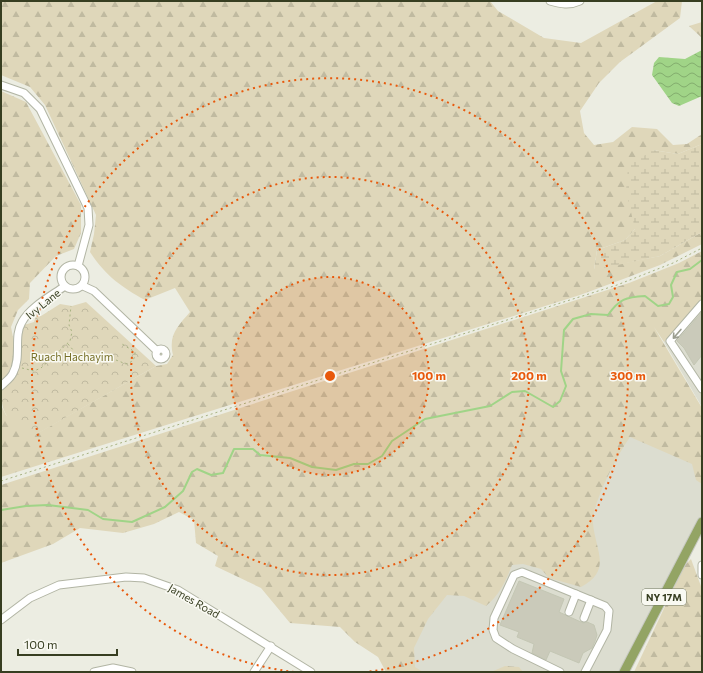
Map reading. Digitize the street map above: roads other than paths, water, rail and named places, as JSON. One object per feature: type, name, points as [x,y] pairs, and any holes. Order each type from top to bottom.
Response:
[{"type":"main road","name":"NY 17M","points":[[624,672],[702,522]]},
{"type":"street","points":[[550,1],[561,4],[573,4],[580,1]]},
{"type":"street","points":[[1,85],[24,93],[40,109],[88,208],[89,225],[78,266]]},
{"type":"street","points":[[83,286],[86,274],[78,266],[69,266],[63,271],[61,279],[64,286],[72,290],[83,286],[94,291],[157,351]]},
{"type":"street","name":"Ivy Lane","points":[[1,386],[13,374],[18,360],[18,331],[21,322],[27,314],[64,286]]},
{"type":"street","points":[[702,304],[670,341],[702,388]]},
{"type":"street","points":[[702,565],[702,575]]},
{"type":"street","points":[[560,672],[513,649],[496,638],[493,630],[494,618],[514,575],[522,572],[605,606],[609,611],[607,630],[585,672]]},
{"type":"street","name":"James Road","points":[[1,620],[30,598],[55,586],[126,577],[144,578],[178,590],[311,672]]},
{"type":"street","points":[[569,612],[576,594]]},
{"type":"street","points":[[584,618],[591,600]]},
{"type":"street","points":[[254,672],[271,646]]},
{"type":"street","points":[[94,672],[113,668],[132,672]]},
{"type":"water","points":[[702,50],[702,96],[679,106],[672,103],[652,75],[654,63],[659,57],[685,59]]},
{"type":"waterway","points":[[1,510],[26,506],[48,505],[88,510],[103,519],[132,522],[165,507],[183,491],[192,472],[197,469],[211,475],[223,473],[234,449],[253,449],[260,455],[290,458],[312,467],[336,470],[354,464],[368,464],[382,456],[392,441],[425,419],[490,406],[512,392],[525,391],[553,407],[560,401],[566,386],[561,371],[564,330],[573,319],[591,314],[608,315],[620,302],[633,297],[645,296],[658,306],[669,304],[673,297],[671,285],[677,272],[690,269],[702,260]]},
{"type":"park label","name":"Ruach Hachayim","points":[[72,357]]}]
